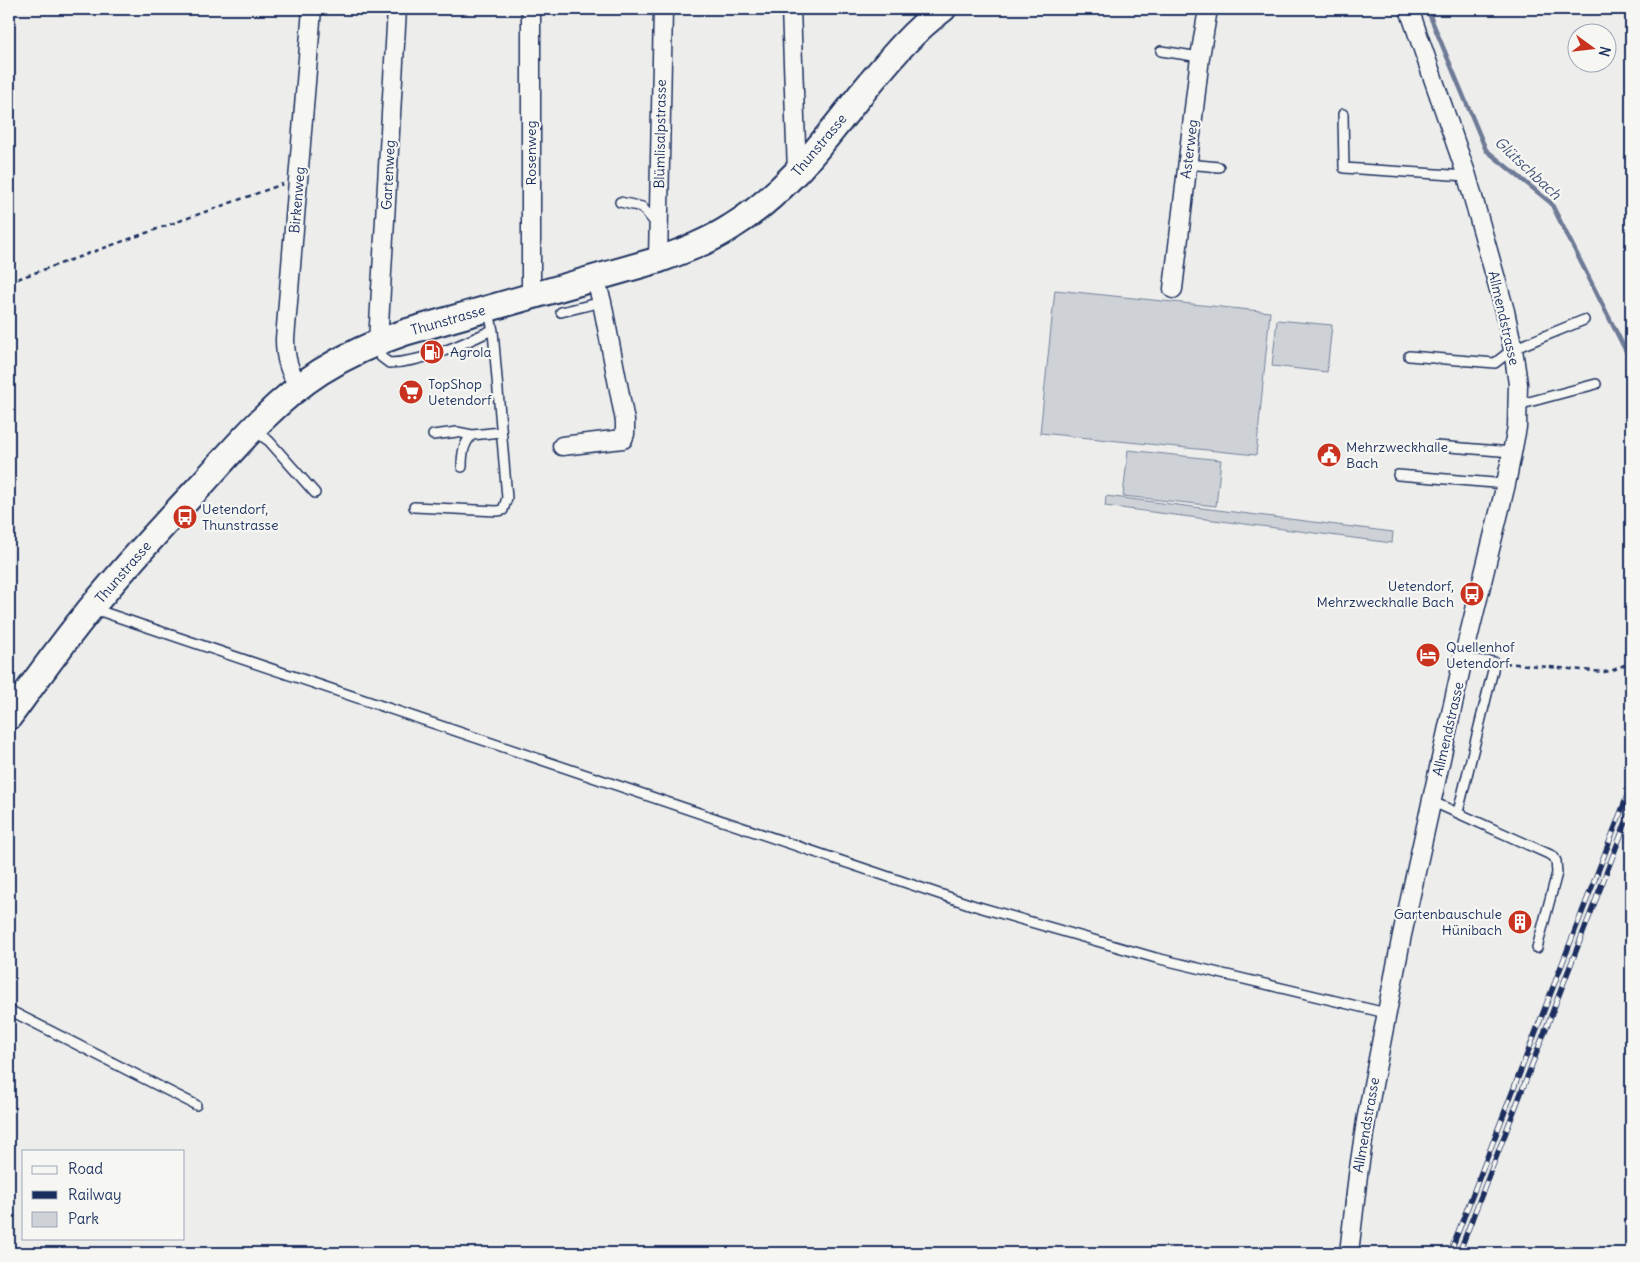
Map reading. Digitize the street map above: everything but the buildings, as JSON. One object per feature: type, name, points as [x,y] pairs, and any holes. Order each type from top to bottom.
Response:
[{"type":"main road","name":"Thunstrasse","points":[[9,717],[91,608],[183,504],[253,430],[299,387],[320,371],[378,342],[406,332],[491,319],[531,296],[658,260],[696,246],[731,228],[765,203],[797,172],[891,58],[920,28],[943,9]]},
{"type":"street","name":"Birkenweg","points":[[299,387],[288,366],[285,353],[285,339],[312,9]]},
{"type":"street","name":"Gartenweg","points":[[378,342],[397,9]]},
{"type":"street","name":"Blümlisalpstrasse","points":[[658,260],[663,9]]},
{"type":"street","points":[[791,9],[797,172]]},
{"type":"street","name":"Asterweg","points":[[1173,289],[1200,57],[1208,9]]},
{"type":"street","name":"Allmendstrasse","points":[[1349,1253],[1358,1175],[1386,1013],[1431,801],[1506,484],[1517,427],[1518,406],[1513,349],[1505,311],[1467,176],[1409,9]]},
{"type":"street","name":"Rosenweg","points":[[531,296],[532,10]]},
{"type":"street","points":[[562,446],[623,439],[625,434],[625,421],[602,302],[595,278]]},
{"type":"lane","points":[[1161,51],[1200,57]]},
{"type":"lane","points":[[1343,114],[1344,168],[1467,176]]},
{"type":"lane","points":[[1188,164],[1219,167]]},
{"type":"lane","points":[[620,202],[642,207],[658,226]]},
{"type":"lane","points":[[561,312],[602,302]]},
{"type":"lane","points":[[414,507],[503,510],[507,498],[491,319]]},
{"type":"lane","points":[[1409,356],[1495,363],[1513,349],[1584,320]]},
{"type":"lane","points":[[1518,406],[1596,384]]},
{"type":"lane","points":[[253,430],[269,441],[315,493]]},
{"type":"lane","points":[[433,435],[457,432],[472,435],[501,432]]},
{"type":"lane","points":[[586,436],[625,434]]},
{"type":"lane","points":[[462,466],[462,456],[467,440],[472,435]]},
{"type":"lane","points":[[1437,446],[1512,452]]},
{"type":"lane","points":[[1398,475],[1506,484]]},
{"type":"lane","points":[[91,608],[972,905],[1156,958],[1386,1013]]},
{"type":"lane","points":[[1458,812],[1494,662],[1464,659]]},
{"type":"lane","points":[[1431,801],[1547,852],[1556,861],[1557,873],[1537,948]]},
{"type":"lane","points":[[9,1010],[196,1106]]},
{"type":"path","points":[[9,282],[299,178]]},
{"type":"path","points":[[1494,662],[1604,672],[1631,662]]},
{"type":"green space","points":[[1055,290],[1270,312],[1256,455],[1040,433]]},
{"type":"green space","points":[[1277,320],[1332,325],[1327,372],[1272,366]]},
{"type":"green space","points":[[1128,450],[1221,460],[1216,506],[1123,496]]},
{"type":"green space","points":[[1106,496],[1393,532],[1392,543],[1105,506]]},
{"type":"waterway","name":"Glütschbach","points":[[1430,16],[1486,150],[1551,203],[1631,361]]},
{"type":"railway","points":[[1450,1253],[1631,786]]},
{"type":"railway","points":[[1459,1253],[1631,809]]},
{"type":"place","name":"Agrola","points":[[432,352]]},
{"type":"place","name":"TopShop Uetendorf","points":[[411,392]]},
{"type":"place","name":"Mehrzweckhalle Bach","points":[[1329,455]]},
{"type":"place","name":"Uetendorf, Thunstrasse","points":[[185,517]]},
{"type":"place","name":"Uetendorf, Mehrzweckhalle Bach","points":[[1472,594]]},
{"type":"place","name":"Quellenhof Uetendorf","points":[[1428,655]]},
{"type":"place","name":"Gartenbauschule Hünibach","points":[[1520,922]]}]
